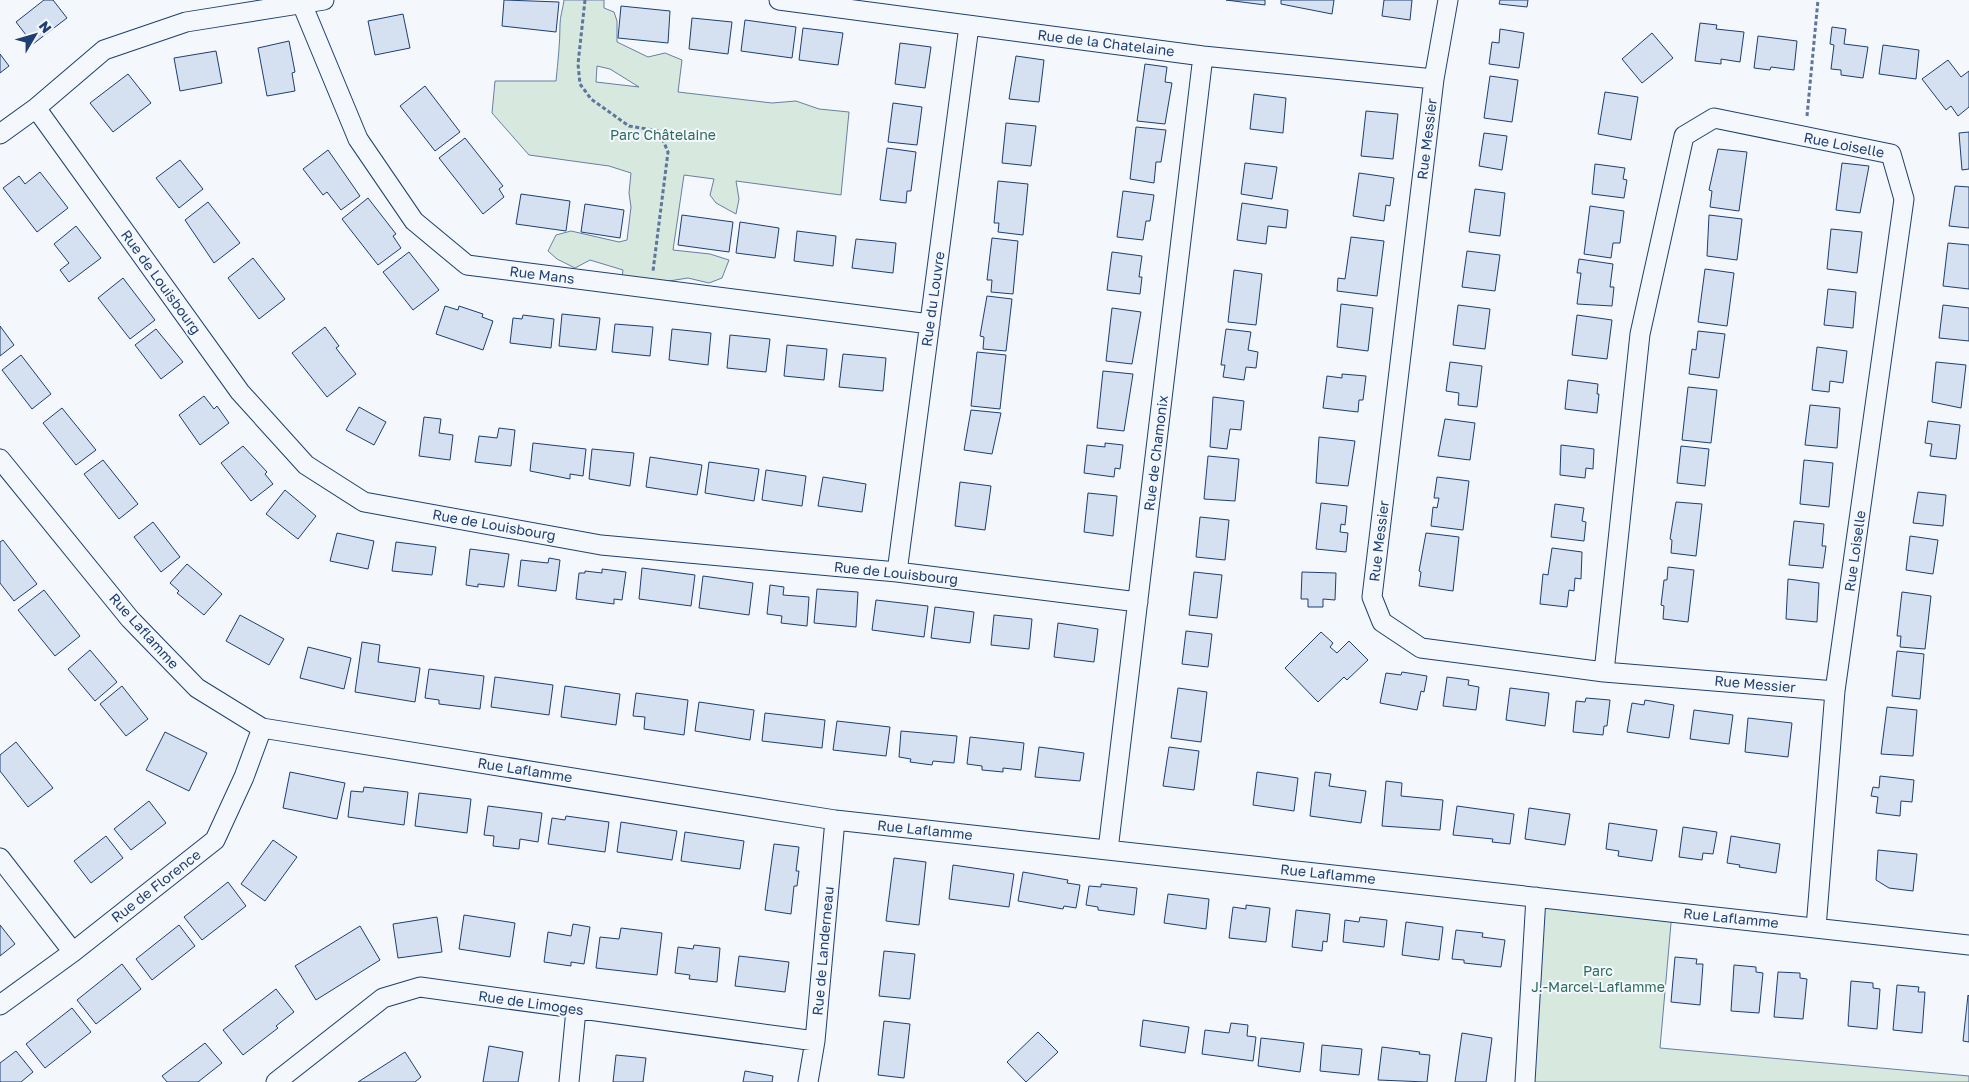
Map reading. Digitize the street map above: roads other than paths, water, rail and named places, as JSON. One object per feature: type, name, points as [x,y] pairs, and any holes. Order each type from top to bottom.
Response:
[{"type":"street","points":[[0,134],[36,108],[104,50],[186,22],[324,0]]},
{"type":"street","name":"Rue de la Chatelaine","points":[[779,0],[1203,56],[1434,80]]},
{"type":"street","name":"Rue Messier","points":[[1448,0],[1434,80],[1372,597],[1382,622],[1421,648],[1604,672],[1835,691]]},
{"type":"street","name":"Rue Mans","points":[[302,4],[358,140],[414,221],[466,265],[930,324]]},
{"type":"street","name":"Rue du Louvre","points":[[897,572],[969,26]]},
{"type":"street","name":"Rue de Chamonix","points":[[1108,850],[1203,56]]},
{"type":"street","name":"Rue de Louisbourg","points":[[36,108],[240,392],[306,466],[364,502],[601,545],[897,572],[1138,602]]},
{"type":"street","name":"Rue Loiselle","points":[[1604,672],[1640,334],[1684,136],[1714,118],[1890,154],[1904,199],[1835,691],[1816,928]]},
{"type":"street","name":"Rue Laflamme","points":[[0,459],[130,619],[197,688],[262,728],[835,820],[1969,945]]},
{"type":"street","name":"Rue de Florence","points":[[0,1005],[73,952],[215,840],[244,777],[262,728]]},
{"type":"street","name":"Rue de Landerneau","points":[[808,1082],[815,1040],[835,820]]},
{"type":"street","points":[[0,858],[73,952]]},
{"type":"street","points":[[1525,1082],[1536,897]]},
{"type":"street","name":"Rue de Limoges","points":[[276,1082],[383,998],[420,987],[576,1010],[815,1040]]},
{"type":"street","points":[[569,1082],[576,1010]]},
{"type":"park label","name":"Parc Châtelaine","points":[[663,135]]},
{"type":"park label","name":"Parc J.-Marcel-Laflamme","points":[[1598,980]]}]
